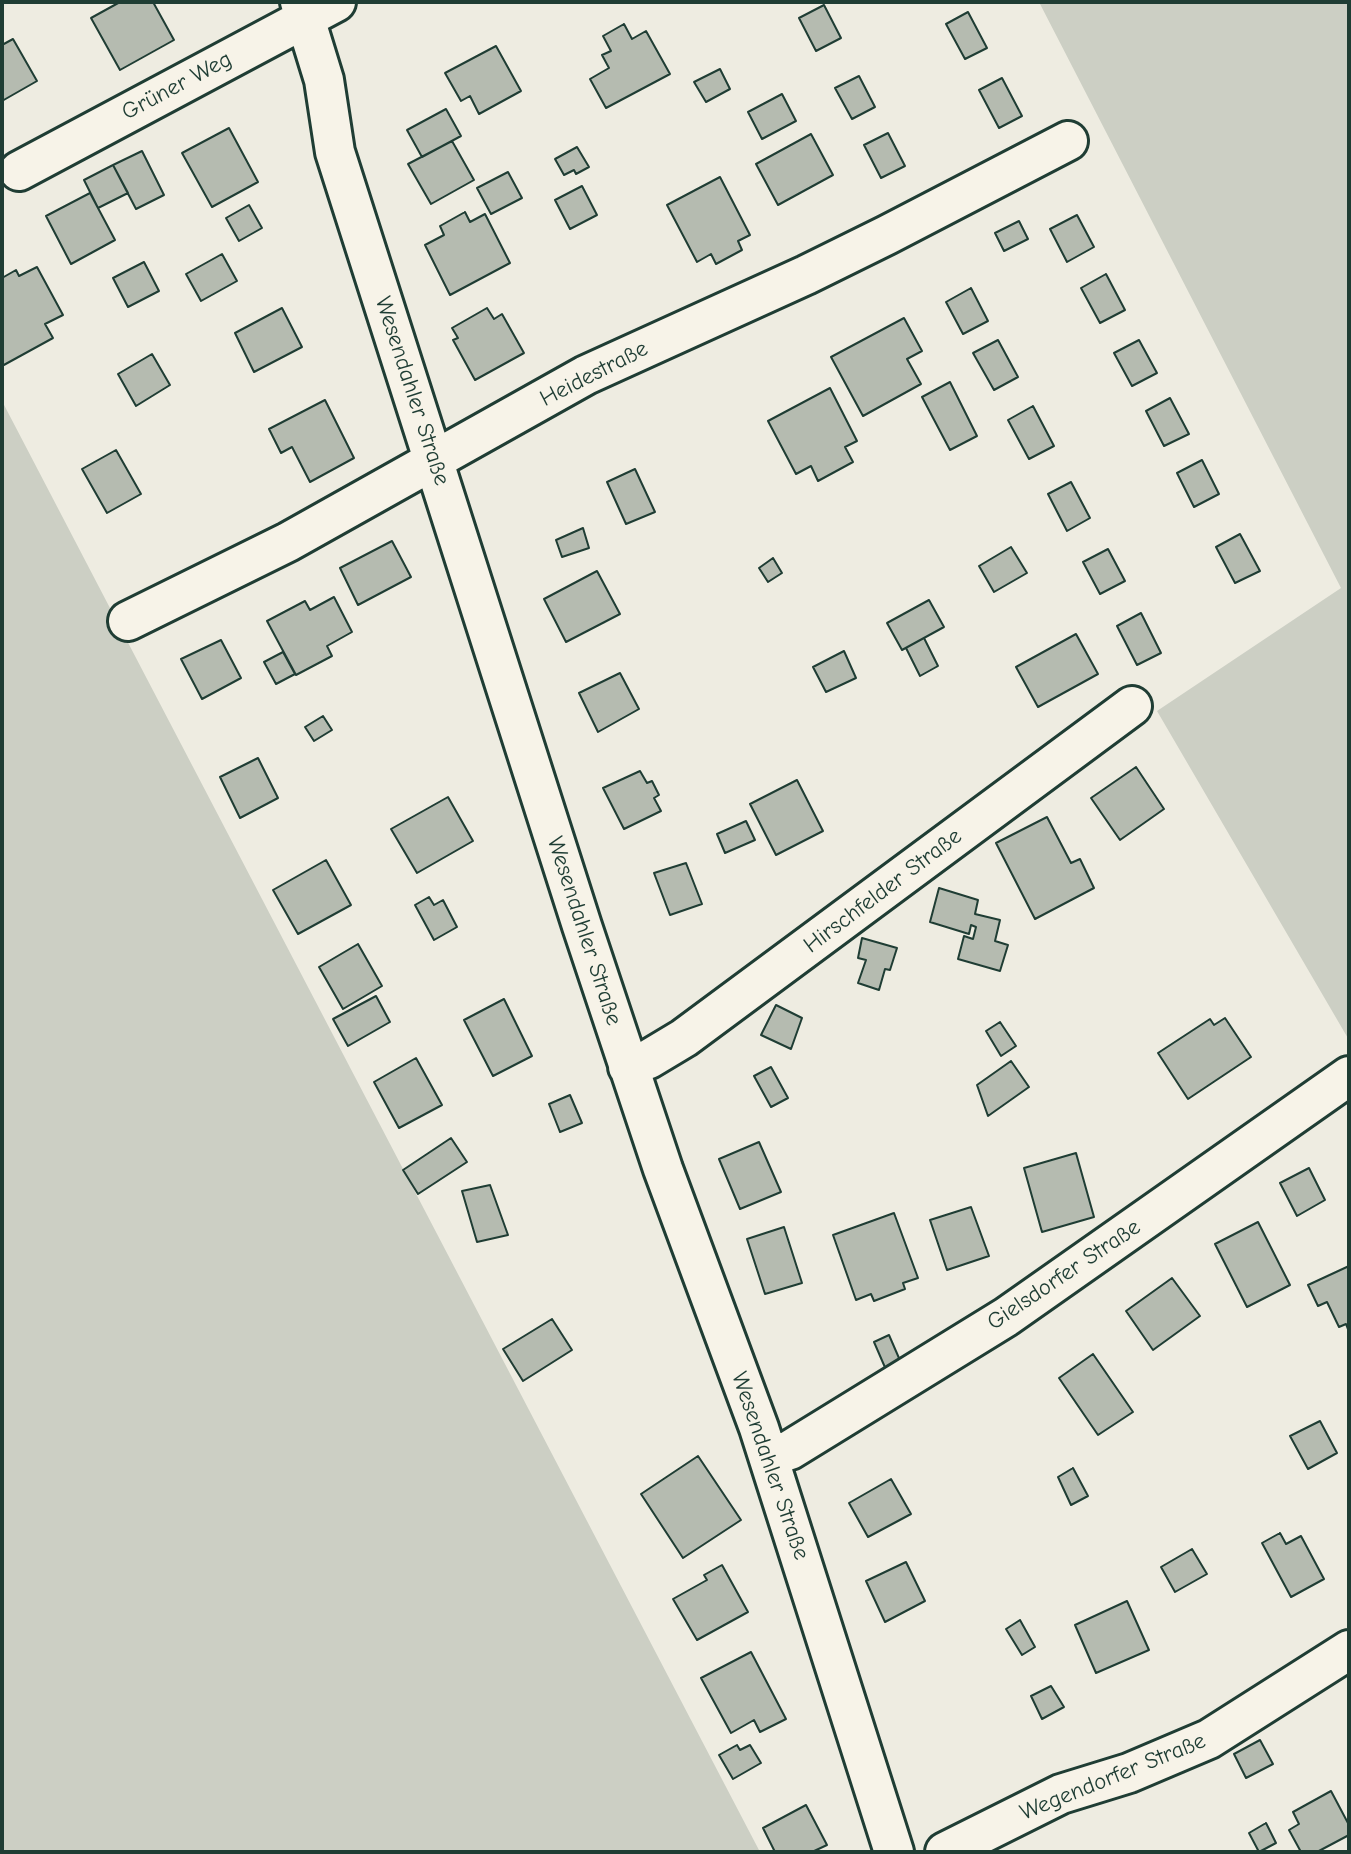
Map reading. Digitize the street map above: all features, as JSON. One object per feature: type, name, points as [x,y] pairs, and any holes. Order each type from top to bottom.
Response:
[{"type":"street","name":"Grüner Weg","points":[[19,171],[314,7]]},
{"type":"street","name":"Wesendahler Straße","points":[[314,7],[335,152],[628,1067],[769,1457],[894,1852]]},
{"type":"street","name":"Heidestraße","points":[[128,621],[288,542],[586,375],[864,247],[1068,141]]},
{"type":"street","name":"Hirschfelder Straße","points":[[628,1067],[649,1059],[684,1038],[1132,706]]},
{"type":"street","name":"Gielsdorfer Straße","points":[[769,1457],[790,1450],[1006,1317],[1349,1076]]},
{"type":"street","name":"Wegendorfer Straße","points":[[945,1852],[1061,1794],[1129,1773],[1209,1739],[1349,1650]]},
{"type":"shaded area","points":[[1039,2],[1349,2],[1349,1040],[1157,711],[1341,588]]},
{"type":"shaded area","points":[[2,401],[135,656],[760,1852],[2,1852]]},
{"type":"building","points":[[120,2],[153,2],[174,40],[120,70],[91,18]]},
{"type":"building","points":[[824,5],[841,38],[816,51],[799,18]]},
{"type":"building","points":[[968,12],[987,48],[965,59],[946,24]]},
{"type":"building","points":[[624,24],[632,39],[646,31],[670,74],[606,108],[590,79],[609,68],[602,55],[611,51],[603,36]]},
{"type":"building","points":[[13,39],[37,81],[2,101],[2,45]]},
{"type":"building","points":[[496,46],[521,91],[479,114],[470,96],[461,101],[445,73]]},
{"type":"building","points":[[720,69],[730,89],[706,102],[694,82]]},
{"type":"building","points":[[859,76],[875,107],[852,119],[835,88]]},
{"type":"building","points":[[1002,78],[1022,116],[999,128],[979,90]]},
{"type":"building","points":[[782,94],[796,121],[762,139],[748,112]]},
{"type":"building","points":[[446,109],[461,136],[422,157],[407,130]]},
{"type":"building","points":[[229,128],[258,182],[212,207],[182,153]]},
{"type":"building","points":[[888,133],[905,166],[881,178],[864,145]]},
{"type":"building","points":[[811,134],[833,175],[778,205],[756,164]]},
{"type":"building","points":[[452,141],[474,180],[431,204],[408,164]]},
{"type":"building","points":[[577,147],[589,167],[576,174],[574,170],[564,175],[555,159]]},
{"type":"building","points":[[142,151],[164,195],[136,209],[113,165]]},
{"type":"building","points":[[113,165],[128,193],[98,208],[84,180]]},
{"type":"building","points":[[508,172],[522,198],[491,214],[477,188]]},
{"type":"building","points":[[720,177],[750,235],[738,241],[742,250],[716,264],[711,254],[697,262],[667,205]]},
{"type":"building","points":[[582,186],[597,215],[570,229],[555,200]]},
{"type":"building","points":[[90,193],[115,240],[71,264],[46,216]]},
{"type":"building","points":[[249,205],[262,228],[239,241],[226,218]]},
{"type":"building","points":[[465,212],[470,222],[485,214],[510,263],[450,295],[425,245],[444,235],[440,226]]},
{"type":"building","points":[[1077,215],[1094,247],[1067,262],[1050,229]]},
{"type":"building","points":[[1019,221],[1028,239],[1004,251],[995,233]]},
{"type":"building","points":[[222,254],[237,281],[201,301],[186,274]]},
{"type":"building","points":[[144,262],[159,291],[128,307],[113,278]]},
{"type":"building","points":[[37,267],[63,315],[45,324],[53,338],[2,366],[2,278],[16,270],[19,276]]},
{"type":"building","points":[[1106,274],[1125,310],[1100,323],[1081,288]]},
{"type":"building","points":[[971,288],[988,321],[963,334],[946,302]]},
{"type":"building","points":[[282,308],[302,347],[254,372],[235,333]]},
{"type":"building","points":[[487,308],[494,319],[502,314],[524,353],[475,380],[453,340],[458,338],[452,328]]},
{"type":"building","points":[[904,318],[922,351],[907,359],[921,384],[863,416],[831,357]]},
{"type":"building","points":[[998,340],[1018,377],[994,390],[973,353]]},
{"type":"building","points":[[1139,340],[1157,373],[1132,386],[1114,353]]},
{"type":"building","points":[[152,354],[170,385],[136,406],[118,374]]},
{"type":"building","points":[[950,382],[977,436],[950,450],[922,397]]},
{"type":"building","points":[[830,388],[857,441],[845,447],[853,462],[818,481],[811,466],[796,474],[768,421]]},
{"type":"building","points":[[1170,398],[1189,434],[1164,446],[1146,411]]},
{"type":"building","points":[[325,400],[354,458],[310,482],[292,447],[281,453],[269,429]]},
{"type":"building","points":[[1033,406],[1054,446],[1029,459],[1008,420]]},
{"type":"building","points":[[116,450],[141,494],[107,513],[82,469]]},
{"type":"building","points":[[1202,460],[1219,494],[1194,507],[1177,473]]},
{"type":"building","points":[[635,469],[655,512],[626,524],[607,482]]},
{"type":"building","points":[[1071,482],[1090,518],[1067,531],[1048,494]]},
{"type":"building","points":[[583,528],[589,548],[562,557],[556,540]]},
{"type":"building","points":[[1240,534],[1260,571],[1235,583],[1216,547]]},
{"type":"building","points":[[392,541],[411,577],[358,605],[340,568]]},
{"type":"building","points":[[1011,547],[1027,573],[994,592],[979,566]]},
{"type":"building","points":[[1108,549],[1125,581],[1100,594],[1083,562]]},
{"type":"building","points":[[773,558],[782,573],[768,582],[759,568]]},
{"type":"building","points":[[597,571],[620,614],[566,642],[544,599]]},
{"type":"building","points":[[334,597],[352,632],[327,646],[332,656],[296,675],[267,621],[305,601],[310,610]]},
{"type":"building","points":[[929,600],[944,627],[902,650],[887,623]]},
{"type":"building","points":[[1141,613],[1161,653],[1137,665],[1117,626]]},
{"type":"building","points":[[1076,634],[1098,674],[1038,707],[1016,667]]},
{"type":"building","points":[[924,638],[938,666],[920,676],[906,648]]},
{"type":"building","points":[[221,640],[241,678],[202,699],[181,659]]},
{"type":"building","points":[[844,651],[856,678],[826,692],[813,667]]},
{"type":"building","points":[[283,652],[295,674],[276,684],[264,662]]},
{"type":"building","points":[[620,673],[639,709],[598,732],[579,693]]},
{"type":"building","points":[[323,716],[332,730],[314,741],[305,727]]},
{"type":"building","points":[[258,758],[278,798],[240,818],[220,777]]},
{"type":"building","points":[[1136,767],[1164,809],[1120,840],[1091,798]]},
{"type":"building","points":[[640,771],[647,783],[652,781],[659,795],[654,798],[661,811],[624,829],[603,788]]},
{"type":"building","points":[[797,780],[823,831],[776,855],[750,804]]},
{"type":"building","points":[[448,797],[473,841],[417,873],[391,829]]},
{"type":"building","points":[[1047,817],[1071,863],[1080,859],[1094,888],[1035,919],[996,843]]},
{"type":"building","points":[[746,821],[755,840],[725,853],[717,834]]},
{"type":"building","points":[[326,860],[351,905],[298,934],[273,890]]},
{"type":"building","points":[[686,863],[702,904],[670,915],[654,873]]},
{"type":"building","points":[[939,888],[978,900],[975,914],[1000,920],[995,941],[1008,945],[1000,971],[958,959],[964,936],[973,939],[976,927],[971,925],[969,934],[930,922]]},
{"type":"building","points":[[429,897],[434,905],[443,900],[457,927],[434,940],[415,905]]},
{"type":"building","points":[[862,938],[897,948],[890,970],[885,969],[879,990],[858,983],[866,960],[858,958]]},
{"type":"building","points":[[358,944],[382,986],[343,1009],[319,967]]},
{"type":"building","points":[[376,996],[390,1022],[348,1046],[333,1019]]},
{"type":"building","points":[[504,999],[532,1056],[493,1076],[464,1020]]},
{"type":"building","points":[[776,1005],[802,1018],[791,1049],[761,1035]]},
{"type":"building","points":[[1225,1018],[1251,1057],[1188,1099],[1158,1053],[1210,1019],[1214,1025]]},
{"type":"building","points":[[1000,1022],[1016,1046],[1001,1056],[986,1031]]},
{"type":"building","points":[[416,1058],[442,1105],[399,1128],[374,1082]]},
{"type":"building","points":[[1011,1061],[1029,1087],[988,1116],[977,1085]]},
{"type":"building","points":[[771,1067],[788,1098],[771,1107],[754,1076]]},
{"type":"building","points":[[570,1095],[582,1123],[560,1132],[549,1104]]},
{"type":"building","points":[[451,1138],[467,1162],[418,1194],[403,1170]]},
{"type":"building","points":[[759,1142],[781,1192],[740,1209],[719,1159]]},
{"type":"building","points":[[1076,1153],[1094,1217],[1042,1232],[1024,1168]]},
{"type":"building","points":[[1309,1168],[1325,1200],[1297,1216],[1280,1183]]},
{"type":"building","points":[[490,1185],[508,1235],[477,1242],[462,1191]]},
{"type":"building","points":[[971,1207],[989,1256],[947,1270],[930,1220]]},
{"type":"building","points":[[894,1213],[918,1278],[903,1283],[905,1289],[874,1301],[871,1294],[856,1300],[833,1235]]},
{"type":"building","points":[[1258,1222],[1290,1285],[1247,1307],[1215,1244]]},
{"type":"building","points":[[784,1227],[802,1283],[765,1294],[747,1239]]},
{"type":"building","points":[[1349,1266],[1349,1332],[1346,1324],[1339,1327],[1327,1302],[1318,1306],[1308,1285]]},
{"type":"building","points":[[1172,1278],[1200,1316],[1153,1350],[1126,1311]]},
{"type":"building","points":[[552,1319],[572,1350],[523,1381],[503,1349]]},
{"type":"building","points":[[889,1335],[902,1365],[887,1372],[874,1342]]},
{"type":"building","points":[[1093,1354],[1133,1412],[1098,1435],[1059,1378]]},
{"type":"building","points":[[1320,1421],[1337,1453],[1308,1469],[1290,1436]]},
{"type":"building","points":[[698,1456],[741,1520],[683,1558],[641,1494]]},
{"type":"building","points":[[1073,1468],[1088,1496],[1071,1505],[1058,1477]]},
{"type":"building","points":[[891,1479],[911,1514],[868,1537],[849,1503]]},
{"type":"building","points":[[1280,1533],[1286,1544],[1301,1536],[1324,1579],[1291,1597],[1262,1543]]},
{"type":"building","points":[[1192,1549],[1207,1574],[1175,1592],[1161,1567]]},
{"type":"building","points":[[906,1562],[925,1601],[885,1622],[866,1581]]},
{"type":"building","points":[[722,1565],[748,1612],[697,1640],[673,1599],[707,1580],[704,1575]]},
{"type":"building","points":[[1127,1601],[1149,1650],[1096,1673],[1075,1625]]},
{"type":"building","points":[[1020,1620],[1035,1647],[1022,1655],[1006,1629]]},
{"type":"building","points":[[751,1652],[786,1719],[760,1732],[754,1720],[731,1733],[701,1678]]},
{"type":"building","points":[[1051,1686],[1064,1707],[1042,1719],[1031,1696]]},
{"type":"building","points":[[1260,1740],[1273,1764],[1246,1778],[1234,1754]]},
{"type":"building","points":[[737,1745],[740,1750],[750,1745],[761,1763],[733,1779],[719,1755]]},
{"type":"building","points":[[1331,1791],[1349,1825],[1349,1835],[1317,1852],[1301,1852],[1289,1830],[1299,1824],[1293,1812]]},
{"type":"building","points":[[806,1805],[827,1845],[812,1852],[775,1852],[763,1828]]},
{"type":"building","points":[[1266,1823],[1276,1843],[1259,1852],[1249,1833]]}]
